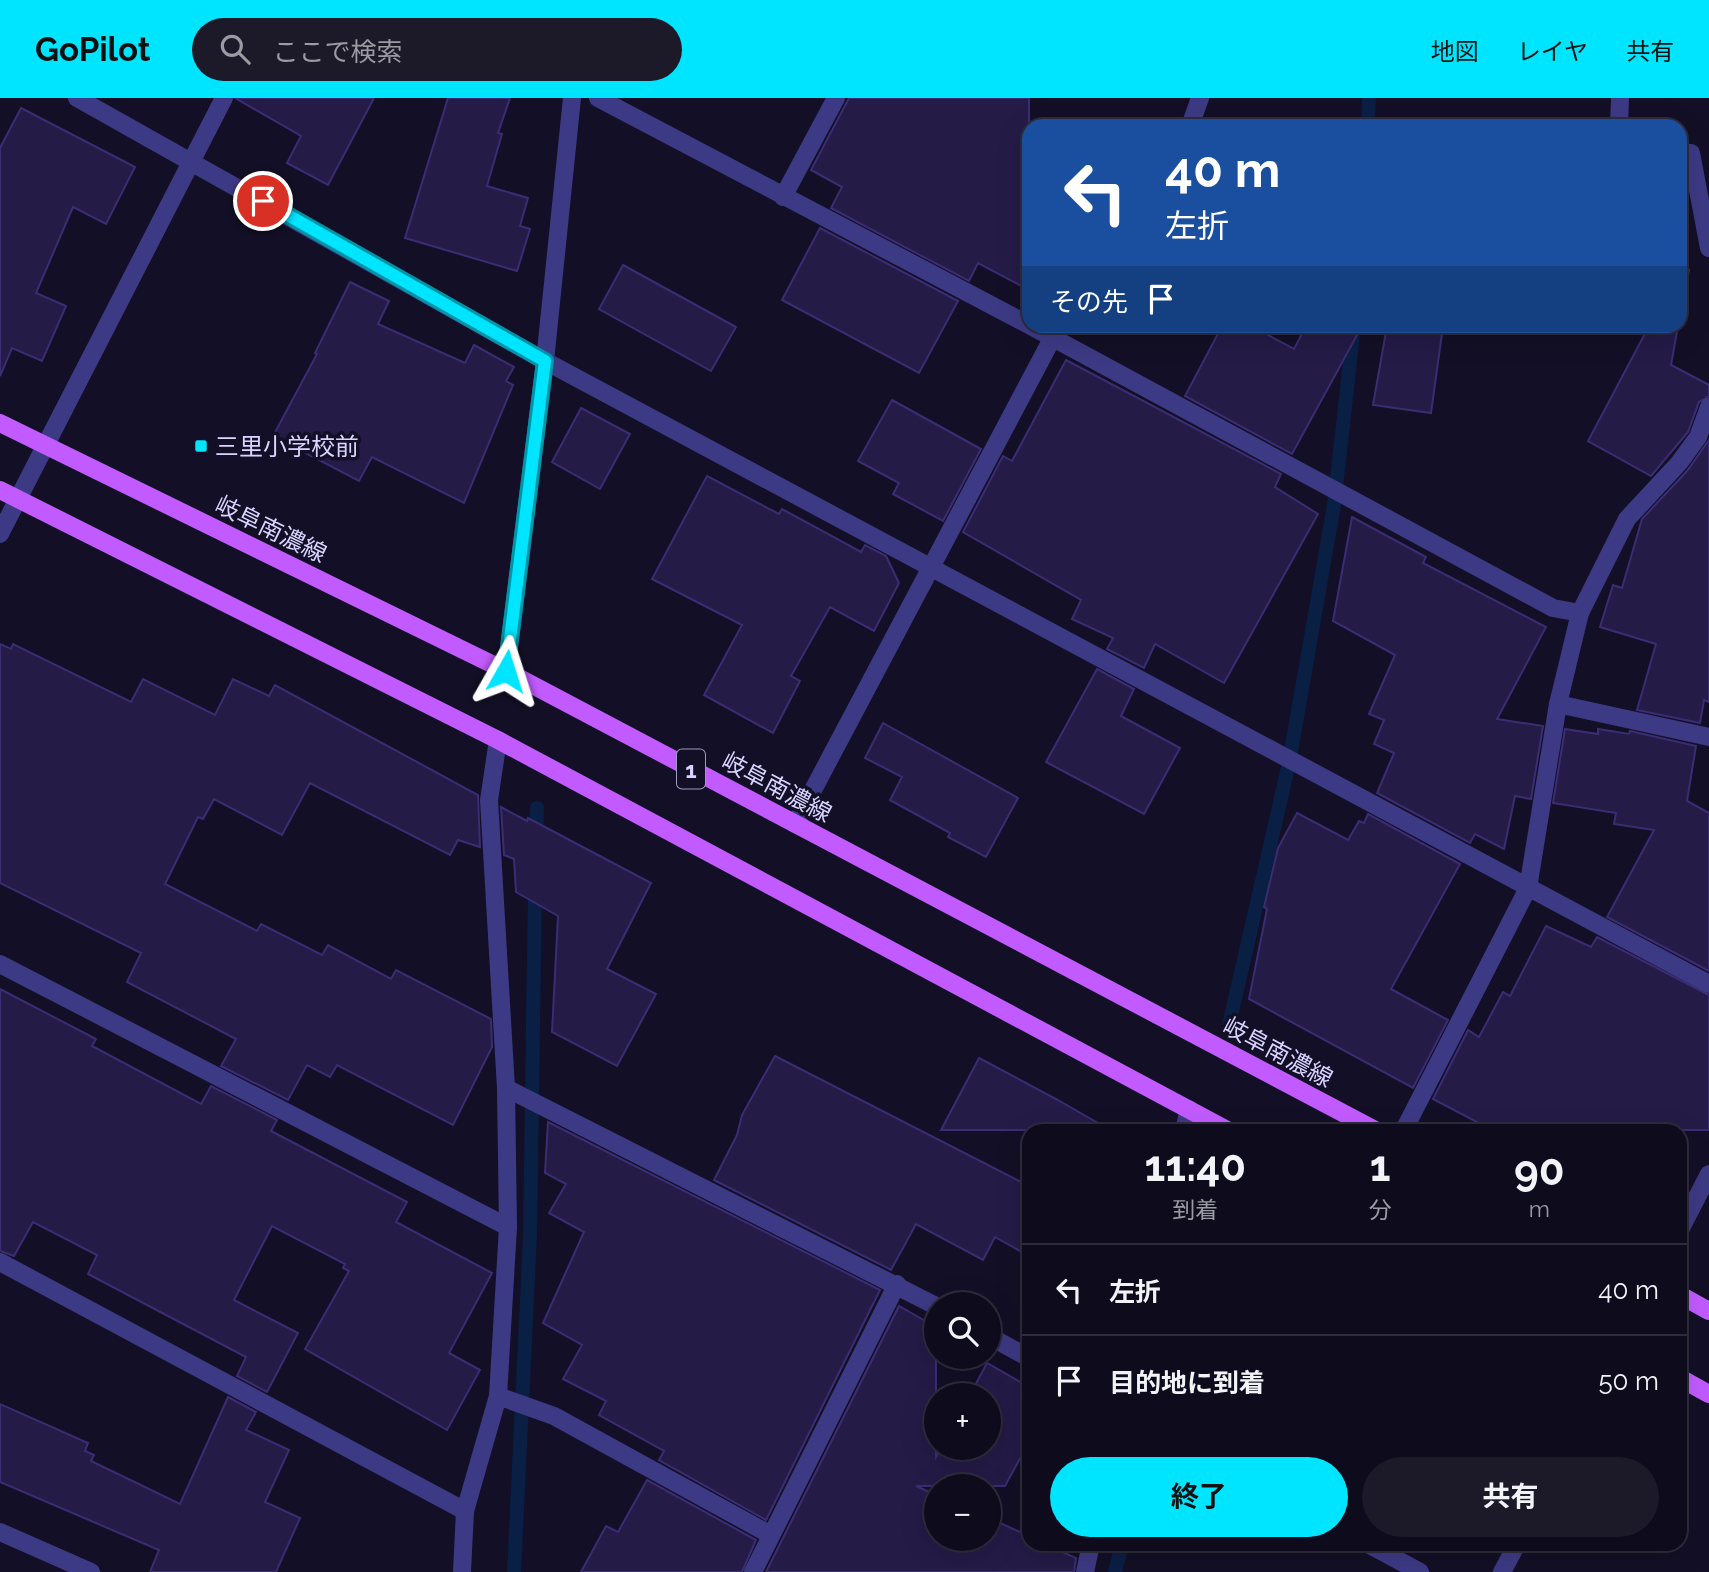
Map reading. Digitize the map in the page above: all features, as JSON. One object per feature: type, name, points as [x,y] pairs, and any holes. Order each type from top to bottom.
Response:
[{"type":"main road","name":"岐阜南濃線","points":[[0,424],[506,671],[1364,1124]]},
{"type":"main road","points":[[0,490],[498,740],[1216,1124]]},
{"type":"main road","points":[[1687,1299],[1709,1311]]},
{"type":"main road","points":[[1687,1382],[1709,1394]]},
{"type":"street","points":[[77,98],[545,361],[1709,984]]},
{"type":"street","points":[[0,534],[225,98]]},
{"type":"street","points":[[506,671],[545,361],[572,98]]},
{"type":"street","points":[[598,98],[1022,321]]},
{"type":"street","points":[[783,197],[836,98]]},
{"type":"street","points":[[1192,119],[1200,98]]},
{"type":"street","points":[[1619,119],[1620,98]]},
{"type":"street","points":[[1687,153],[1691,153],[1709,248]]},
{"type":"street","points":[[795,824],[1053,333]]},
{"type":"street","points":[[1057,333],[1320,485],[1553,608],[1580,613]]},
{"type":"street","points":[[1407,1124],[1528,888],[1558,704],[1580,613],[1628,519],[1679,463],[1698,437],[1709,407]]},
{"type":"street","points":[[1558,704],[1709,737]]},
{"type":"street","points":[[462,1572],[465,1511],[498,1396],[508,1227],[506,1088],[489,800],[498,740]]},
{"type":"street","points":[[0,964],[508,1227]]},
{"type":"street","points":[[506,1088],[924,1299]]},
{"type":"street","points":[[1186,1124],[1189,1110]]},
{"type":"street","points":[[1687,1216],[1709,1174]]},
{"type":"street","points":[[0,1262],[465,1511]]},
{"type":"street","points":[[753,1572],[897,1284]]},
{"type":"street","points":[[1001,1343],[1022,1355]]},
{"type":"street","points":[[498,1396],[554,1416],[771,1535]]},
{"type":"street","points":[[0,1532],[91,1572]]},
{"type":"street","points":[[1085,1572],[1090,1551]]},
{"type":"street","points":[[1380,1551],[1420,1572]]},
{"type":"street","points":[[1502,1572],[1513,1551]]},
{"type":"building","points":[[235,98],[374,98],[328,185],[287,163],[301,136]]},
{"type":"building","points":[[448,98],[510,98],[498,133],[502,134],[487,186],[528,198],[520,226],[530,229],[517,271],[405,238]]},
{"type":"building","points":[[849,98],[1029,98],[1029,119],[1022,119],[1022,286],[978,263],[969,281],[831,208],[842,187],[811,170]]},
{"type":"building","points":[[21,108],[135,167],[106,224],[73,207],[36,293],[66,306],[42,361],[12,348],[0,376],[0,148]]},
{"type":"building","points":[[820,228],[958,301],[919,373],[782,300]]},
{"type":"building","points":[[623,265],[736,327],[711,371],[599,309]]},
{"type":"building","points":[[350,282],[389,301],[378,324],[465,363],[474,345],[514,367],[506,381],[513,385],[464,503],[372,457],[359,481],[273,436],[317,354],[315,353]]},
{"type":"building","points":[[1218,333],[1264,333],[1294,349],[1302,333],[1358,333],[1292,454],[1185,396]]},
{"type":"building","points":[[1386,333],[1442,333],[1431,413],[1373,405]]},
{"type":"building","points":[[1645,333],[1677,333],[1671,365],[1709,385],[1709,396],[1699,402],[1688,432],[1651,476],[1588,441]]},
{"type":"building","points":[[1066,360],[1281,474],[1275,487],[1318,514],[1224,683],[1155,644],[1144,668],[1107,649],[1113,638],[1072,619],[1081,600],[963,532],[1003,456],[1012,461]]},
{"type":"building","points":[[892,400],[981,449],[943,521],[893,494],[899,483],[858,461]]},
{"type":"building","points":[[581,408],[630,434],[600,489],[552,462]]},
{"type":"building","points":[[1709,440],[1709,702],[1704,700],[1700,723],[1637,710],[1656,644],[1600,627],[1613,585],[1622,588],[1642,519],[1687,471]]},
{"type":"building","points":[[707,476],[779,514],[782,509],[861,552],[865,545],[886,556],[899,583],[874,631],[830,607],[791,676],[800,681],[773,733],[704,695],[742,625],[652,579]]},
{"type":"building","points":[[1352,517],[1426,557],[1423,563],[1546,627],[1497,719],[1543,726],[1531,799],[1515,796],[1504,849],[1475,834],[1470,843],[1377,793],[1394,753],[1374,744],[1384,720],[1369,714],[1395,655],[1333,621]]},
{"type":"building","points":[[0,644],[11,649],[13,644],[131,702],[143,679],[215,715],[233,679],[269,696],[275,685],[478,795],[480,847],[458,840],[450,855],[310,783],[282,835],[214,799],[203,819],[198,817],[165,884],[257,931],[261,924],[322,955],[328,945],[391,979],[396,970],[491,1019],[492,1047],[453,1125],[337,1065],[330,1077],[307,1065],[288,1100],[221,1066],[236,1039],[127,982],[141,953],[0,883]]},
{"type":"building","points":[[1097,669],[1134,689],[1121,716],[1180,748],[1144,814],[1046,762]]},
{"type":"building","points":[[883,723],[1018,798],[986,857],[948,837],[950,833],[890,800],[902,777],[865,758]]},
{"type":"building","points":[[1565,729],[1598,734],[1598,729],[1629,734],[1630,731],[1696,746],[1687,801],[1709,813],[1709,971],[1607,917],[1654,830],[1614,824],[1616,813],[1553,803]]},
{"type":"building","points":[[501,807],[527,821],[528,818],[651,883],[607,969],[656,994],[617,1066],[552,1032],[558,916],[516,892],[514,859],[504,855]]},
{"type":"building","points":[[1297,813],[1348,840],[1359,821],[1364,823],[1368,814],[1460,864],[1391,989],[1448,1020],[1413,1088],[1249,999],[1267,909],[1264,907],[1278,848]]},
{"type":"building","points":[[1546,926],[1591,947],[1597,937],[1709,995],[1709,1130],[1687,1130],[1687,1124],[1481,1124],[1433,1099],[1468,1030],[1479,1037],[1503,992],[1510,996]]},
{"type":"building","points":[[0,989],[96,1039],[92,1046],[201,1104],[211,1086],[277,1120],[271,1131],[407,1202],[396,1222],[492,1273],[449,1353],[480,1370],[447,1430],[305,1349],[349,1271],[343,1268],[345,1264],[272,1226],[234,1300],[298,1333],[267,1392],[237,1376],[246,1357],[88,1274],[97,1255],[33,1222],[14,1256],[0,1251]]},
{"type":"building","points":[[775,1056],[1022,1182],[1022,1252],[995,1237],[983,1260],[916,1224],[891,1270],[714,1180],[737,1135],[742,1115]]},
{"type":"building","points":[[979,1058],[1100,1124],[1022,1124],[1022,1130],[941,1130]]},
{"type":"building","points":[[548,1122],[880,1290],[766,1520],[659,1460],[664,1451],[599,1415],[606,1401],[563,1379],[582,1345],[543,1323],[584,1232],[549,1213],[566,1184],[545,1173]]},
{"type":"building","points":[[899,1306],[924,1320],[924,1369],[936,1369],[936,1383],[924,1383],[924,1460],[1001,1460],[1001,1383],[976,1383],[984,1369],[998,1369],[1022,1383],[1022,1455],[1005,1486],[1001,1486],[1001,1474],[924,1474],[924,1486],[916,1486],[924,1490],[924,1551],[1001,1551],[1001,1523],[1022,1533],[1022,1551],[1060,1551],[1076,1558],[1074,1572],[766,1572]]},
{"type":"building","points":[[228,1397],[256,1412],[246,1430],[289,1450],[265,1502],[300,1518],[276,1572],[150,1572],[159,1550],[0,1482],[0,1404],[88,1443],[85,1451],[94,1455],[91,1461],[180,1504]]},
{"type":"building","points":[[647,1480],[756,1540],[742,1572],[581,1572],[606,1526],[618,1532]]},
{"type":"waterway","points":[[1368,119],[1369,98]]},
{"type":"waterway","points":[[1229,1025],[1289,763],[1334,505],[1353,333]]},
{"type":"waterway","points":[[536,842],[537,808]]},
{"type":"waterway","points":[[514,1572],[530,1236],[535,886]]},
{"type":"waterway","points":[[1115,1572],[1120,1551]]},
{"type":"place","name":"三里小学校前","points":[[201,446]]},
{"type":"route","points":[[263,201],[545,361],[514,588],[506,671]]}]
